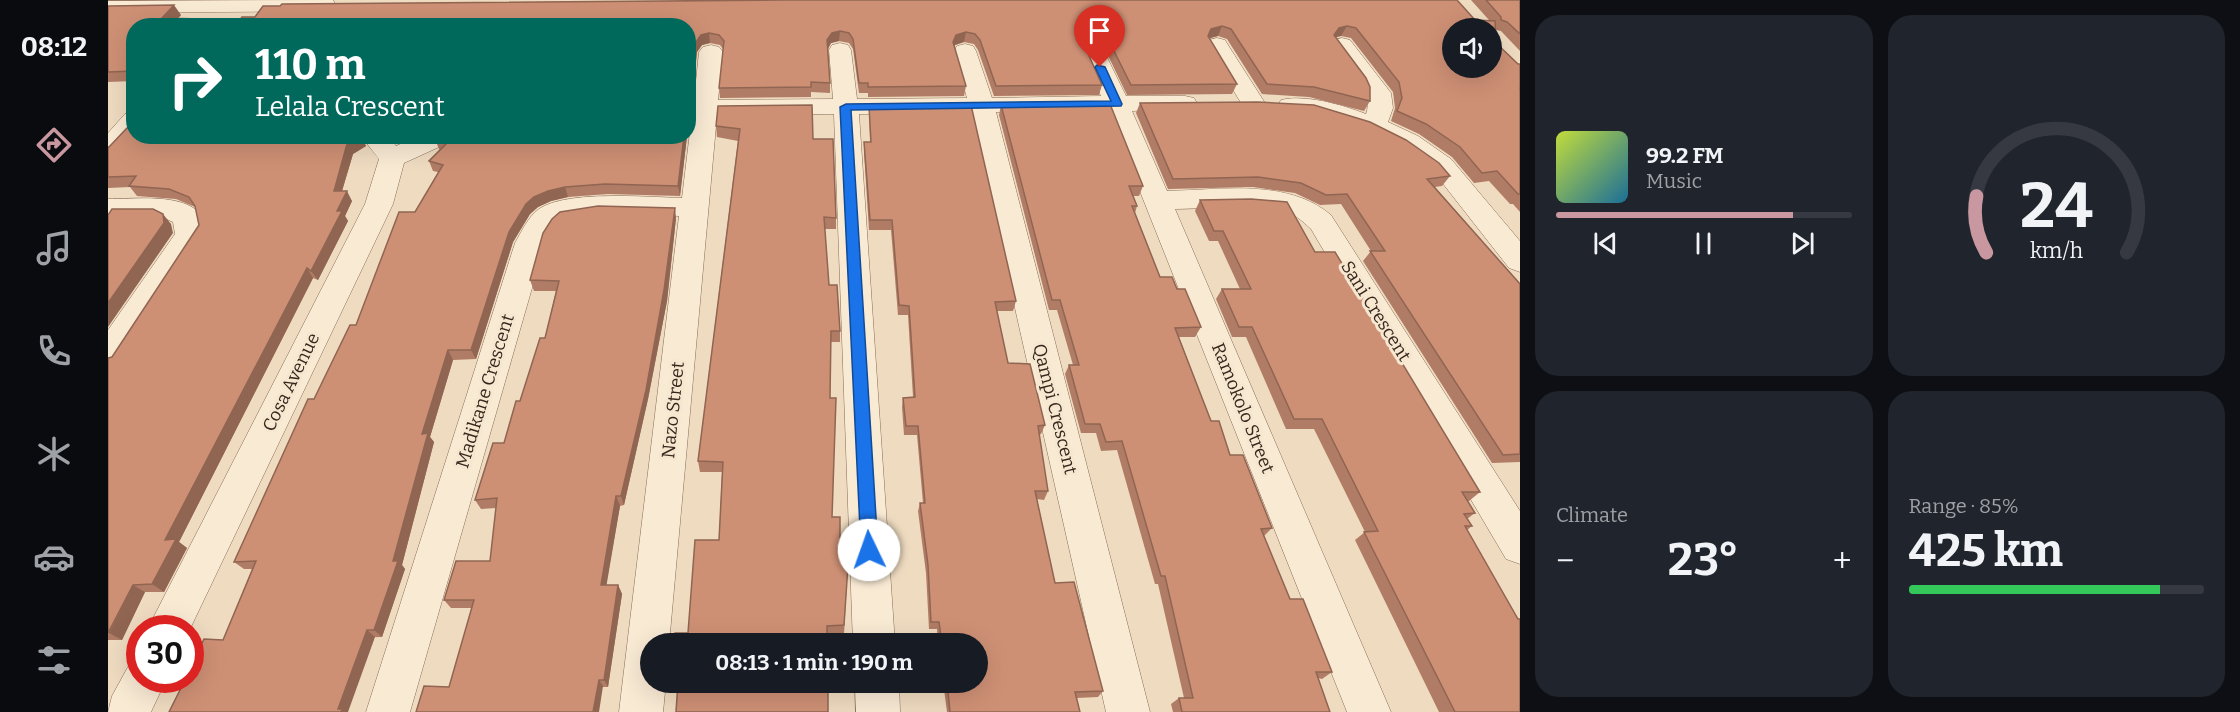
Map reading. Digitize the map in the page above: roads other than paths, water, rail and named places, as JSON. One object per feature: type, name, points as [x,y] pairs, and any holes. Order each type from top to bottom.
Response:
[{"type":"street","points":[[108,7],[344,5]]},
{"type":"street","points":[[1217,45],[1230,103]]},
{"type":"street","points":[[1342,45],[1379,93],[1381,108],[1374,125]]},
{"type":"street","name":"Ramokolo Street","points":[[1092,49],[1117,104],[1369,712]]},
{"type":"street","points":[[840,50],[846,107],[873,633]]},
{"type":"street","name":"Qampi Crescent","points":[[965,51],[982,106],[1128,712]]},
{"type":"street","name":"Nazo Street","points":[[641,712],[695,207],[698,108],[711,52]]},
{"type":"street","points":[[698,108],[1230,103],[1309,106],[1338,112],[1374,125],[1409,142],[1442,165],[1520,261]]},
{"type":"street","points":[[108,112],[126,112]]},
{"type":"street","points":[[108,149],[126,128]]},
{"type":"street","points":[[383,147],[399,144]]},
{"type":"street","name":"Cosa Avenue","points":[[175,615],[379,204],[383,147]]},
{"type":"street","name":"Sani Crescent","points":[[1157,200],[1264,199],[1289,202],[1307,210],[1321,222],[1520,546]]},
{"type":"street","name":"Madikane Crescent","points":[[388,712],[530,243],[540,225],[554,213],[575,207],[695,207]]},
{"type":"street","points":[[108,208],[165,208],[186,216],[190,235],[108,356]]},
{"type":"street","points":[[128,712],[138,693]]},
{"type":"street","points":[[877,693],[878,712]]}]
